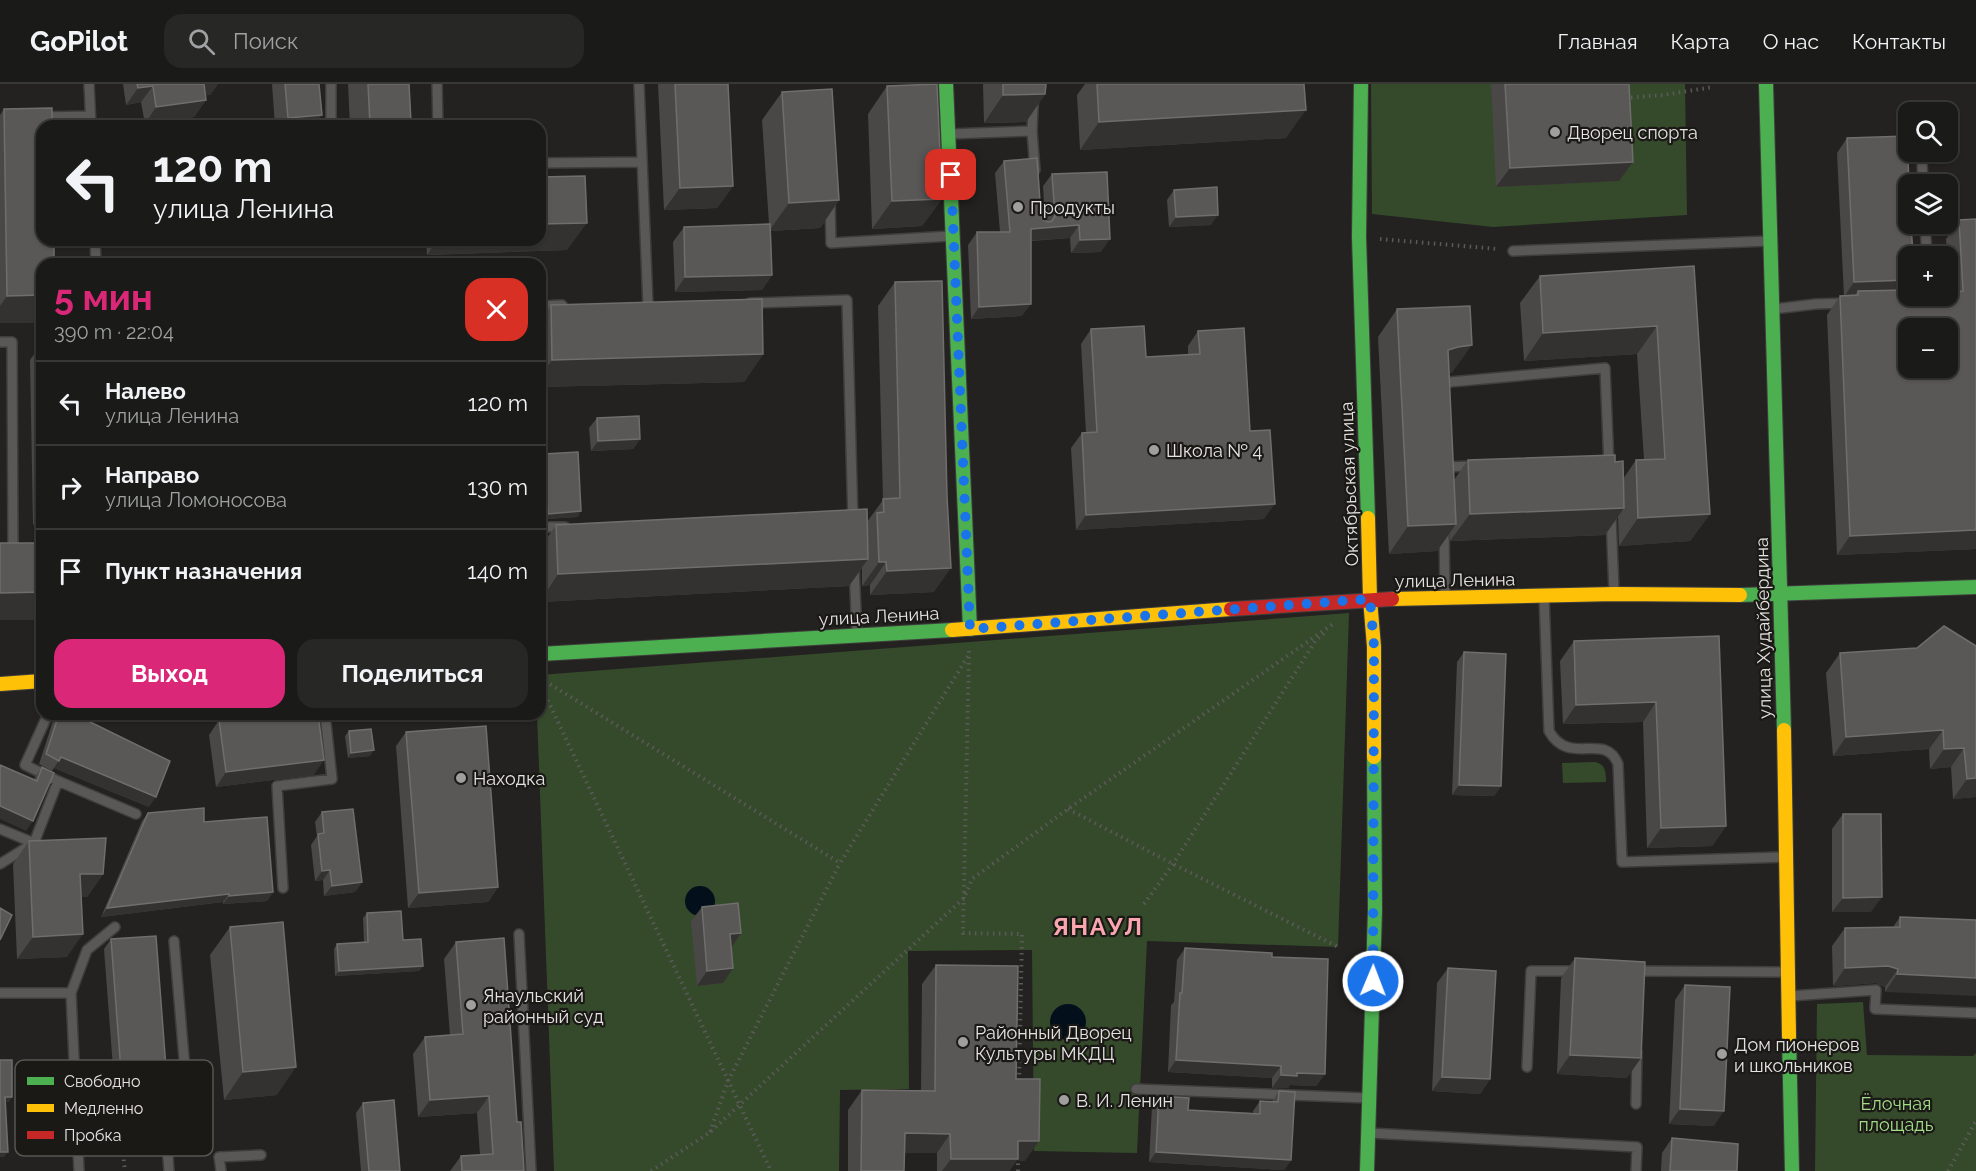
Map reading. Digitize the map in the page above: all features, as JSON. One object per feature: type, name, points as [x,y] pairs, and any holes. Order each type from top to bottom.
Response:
[{"type":"street","points":[[946,84],[970,629]]},
{"type":"street","name":"Октябрьская улица","points":[[1361,84],[1359,237],[1370,599],[1374,646],[1375,874],[1371,1098],[1367,1171]]},
{"type":"street","name":"улица Худайбердина","points":[[1766,84],[1768,241],[1781,594],[1792,1171]]},
{"type":"street","name":"улица Ленина","points":[[546,654],[970,629],[1370,599],[1615,594],[1781,594],[1976,588]]},
{"type":"street","points":[[0,684],[36,681]]},
{"type":"lane","points":[[89,84],[91,120]]},
{"type":"lane","points":[[331,84],[331,120]]},
{"type":"lane","points":[[437,84],[438,120]]},
{"type":"lane","points":[[639,84],[648,305]]},
{"type":"lane","points":[[1034,84],[1032,130],[1036,184]]},
{"type":"lane","points":[[34,117],[77,120]]},
{"type":"lane","points":[[949,134],[1032,130]]},
{"type":"lane","points":[[546,163],[641,162]]},
{"type":"lane","points":[[1922,162],[1923,174]]},
{"type":"lane","points":[[829,186],[831,243],[953,236]]},
{"type":"lane","points":[[1513,251],[1768,241]]},
{"type":"lane","points":[[742,303],[847,300],[853,530]]},
{"type":"lane","points":[[1772,309],[1861,302]]},
{"type":"lane","points":[[546,306],[572,305]]},
{"type":"lane","points":[[637,305],[660,305]]},
{"type":"lane","points":[[0,342],[12,342],[18,546],[0,547]]},
{"type":"lane","points":[[1440,392],[1439,381],[1605,368],[1609,474]]},
{"type":"lane","points":[[1442,456],[1442,478]]},
{"type":"lane","points":[[1597,463],[1609,463]]},
{"type":"lane","points":[[1442,467],[1490,466]]},
{"type":"lane","points":[[1610,507],[1615,594]]},
{"type":"lane","points":[[841,518],[852,518]]},
{"type":"lane","points":[[1444,521],[1445,598]]},
{"type":"lane","points":[[546,527],[575,526]]},
{"type":"lane","points":[[854,553],[857,635]]},
{"type":"lane","points":[[1544,596],[1549,731],[1555,741],[1566,748],[1600,748],[1607,750],[1616,758],[1622,862],[1786,857]]},
{"type":"lane","points":[[45,720],[25,765],[136,814]]},
{"type":"lane","points":[[284,888],[277,786],[332,779],[327,720]]},
{"type":"lane","points":[[0,864],[34,843],[57,781]]},
{"type":"lane","points":[[0,829],[34,843]]},
{"type":"lane","points":[[74,1060],[71,993],[87,950],[115,927]]},
{"type":"lane","points":[[519,934],[531,1171]]},
{"type":"lane","points":[[174,941],[184,1060]]},
{"type":"lane","points":[[1527,1067],[1532,970],[1586,971]]},
{"type":"lane","points":[[1629,971],[1789,972]]},
{"type":"lane","points":[[1639,982],[1640,971]]},
{"type":"lane","points":[[1789,996],[1876,990],[1875,1009],[1976,1013]]},
{"type":"lane","points":[[0,993],[71,993]]},
{"type":"lane","points":[[1636,1104],[1638,1038]]},
{"type":"lane","points":[[1136,1089],[1371,1098]]},
{"type":"lane","points":[[1369,1133],[1637,1147],[1636,1171]]},
{"type":"lane","points":[[221,1171],[219,1157],[261,1155]]},
{"type":"lane","points":[[78,1156],[79,1171]]},
{"type":"lane","points":[[168,1156],[169,1171]]},
{"type":"path","points":[[1617,98],[1663,95],[1713,87]]},
{"type":"path","points":[[1359,237],[1513,251]]},
{"type":"path","points":[[651,1171],[710,1133],[740,1106],[964,898],[972,879],[1068,809],[1340,620],[1316,640],[1173,864],[1144,904]]},
{"type":"path","points":[[970,629],[963,933],[1022,934],[1019,1088]]},
{"type":"path","points":[[710,1133],[728,1081],[840,863],[969,656]]},
{"type":"path","points":[[546,682],[840,863]]},
{"type":"path","points":[[546,697],[771,1171]]},
{"type":"path","points":[[1068,809],[1338,946]]},
{"type":"path","points":[[1948,1171],[1976,1121]]},
{"type":"path","points":[[1018,1147],[1018,1171]]},
{"type":"path","points":[[123,1156],[125,1171]]},
{"type":"green space","points":[[1371,84],[1685,84],[1687,215],[1493,227],[1372,214]]},
{"type":"green space","points":[[1349,613],[1338,947],[1147,941],[1137,1153],[1034,1151],[1032,950],[908,951],[909,1089],[840,1090],[839,1171],[554,1171],[537,720],[546,720],[546,675]]},
{"type":"green space","points":[[1594,762],[1603,767],[1606,782],[1563,783],[1562,763]]},
{"type":"green space","name":"Ёлочная площадь","points":[[1863,1002],[1867,1055],[1973,1056],[1976,1053],[1976,1171],[1815,1171],[1817,1004]]},
{"type":"water","points":[[700,886],[710,891],[715,901],[710,911],[700,916],[690,911],[685,901],[690,891]]},
{"type":"water","points":[[1068,1004],[1081,1009],[1086,1022],[1081,1035],[1068,1040],[1055,1035],[1050,1022],[1055,1009]]},
{"type":"building","points":[[137,84],[204,84],[206,100],[156,107],[153,86],[138,88]]},
{"type":"building","points":[[285,84],[319,84],[322,115],[288,118]]},
{"type":"building","points":[[368,84],[409,84],[411,120],[370,120]]},
{"type":"building","points":[[675,84],[728,84],[733,186],[680,188]]},
{"type":"building","points":[[937,84],[942,199],[892,201],[887,86]]},
{"type":"building","points":[[1003,84],[1046,84],[1045,94],[1003,95]]},
{"type":"building","points":[[1097,84],[1304,84],[1306,110],[1099,122]]},
{"type":"building","name":"Дворец спорта","points":[[1505,84],[1629,84],[1633,162],[1510,168]]},
{"type":"building","points":[[832,89],[839,200],[789,203],[782,92]]},
{"type":"building","points":[[52,108],[52,120],[36,120],[36,246],[54,246],[54,258],[36,258],[36,295],[7,296],[4,109]]},
{"type":"building","points":[[1898,136],[1898,162],[1908,162],[1909,174],[1898,174],[1898,234],[1912,234],[1912,246],[1898,246],[1898,280],[1854,282],[1847,138]]},
{"type":"building","points":[[1037,158],[1041,216],[1048,222],[1052,221],[1055,216],[1052,174],[1107,172],[1110,239],[1080,240],[1079,225],[1031,229],[1031,304],[979,307],[977,232],[1010,232],[1004,161]]},
{"type":"building","points":[[585,176],[587,223],[546,224],[546,177]]},
{"type":"building","points":[[1217,187],[1218,215],[1176,217],[1174,190]]},
{"type":"building","points":[[1976,219],[1976,530],[1850,536],[1840,296],[1858,295],[1858,291],[1898,290],[1898,306],[1958,306],[1958,291],[1963,291],[1959,220]]},
{"type":"building","points":[[770,224],[772,275],[685,277],[684,227]]},
{"type":"building","points":[[1694,266],[1710,514],[1638,518],[1636,460],[1665,459],[1657,326],[1543,333],[1540,276]]},
{"type":"building","points":[[942,281],[951,568],[887,571],[886,562],[879,562],[877,513],[884,512],[883,499],[900,498],[895,282]]},
{"type":"building","points":[[762,299],[763,354],[552,360],[551,305]]},
{"type":"building","points":[[1470,306],[1472,345],[1448,350],[1456,524],[1408,526],[1397,309]]},
{"type":"building","points":[[1144,326],[1146,357],[1200,354],[1198,331],[1244,328],[1250,431],[1270,430],[1275,504],[1086,515],[1082,433],[1097,432],[1091,329]]},
{"type":"building","points":[[639,416],[640,439],[598,441],[597,418]]},
{"type":"building","points":[[578,452],[581,511],[548,514],[546,454]]},
{"type":"building","points":[[1615,455],[1615,462],[1623,461],[1624,508],[1470,514],[1468,460]]},
{"type":"building","points":[[867,509],[868,559],[558,574],[556,525]]},
{"type":"building","points":[[0,543],[36,543],[36,592],[0,593]]},
{"type":"building","points":[[1944,626],[1976,646],[1976,778],[1967,779],[1964,748],[1944,749],[1943,730],[1846,737],[1840,653],[1917,648]]},
{"type":"building","points":[[1719,636],[1726,826],[1661,828],[1656,702],[1576,705],[1574,641]]},
{"type":"building","points":[[1464,652],[1506,654],[1501,786],[1459,785]]},
{"type":"building","points":[[57,720],[86,720],[170,761],[156,797],[61,757],[59,761],[46,754]]},
{"type":"building","points":[[219,720],[319,720],[324,760],[226,772]]},
{"type":"building","points":[[486,726],[498,887],[419,893],[406,732]]},
{"type":"building","points":[[371,729],[374,750],[351,753],[349,731]]},
{"type":"building","points":[[0,765],[37,781],[42,767],[54,773],[33,821],[0,806]]},
{"type":"building","points":[[204,808],[204,822],[267,817],[273,892],[229,896],[229,894],[107,908],[148,813]]},
{"type":"building","points":[[353,809],[362,882],[332,886],[330,870],[322,871],[318,834],[324,833],[322,812]]},
{"type":"building","points":[[1843,814],[1881,814],[1882,897],[1843,898]]},
{"type":"building","points":[[106,838],[103,874],[80,874],[83,934],[33,937],[29,841]]},
{"type":"building","points":[[738,903],[741,933],[730,934],[733,968],[707,971],[702,907]]},
{"type":"building","points":[[0,908],[12,915],[0,940]]},
{"type":"building","points":[[401,911],[403,940],[421,939],[423,966],[339,971],[337,944],[368,942],[367,913]]},
{"type":"building","points":[[1900,917],[1976,920],[1976,978],[1897,974],[1898,969],[1888,966],[1845,968],[1845,928],[1900,927]]},
{"type":"building","points":[[283,922],[296,1067],[243,1072],[230,927]]},
{"type":"building","points":[[156,936],[165,1060],[120,1060],[111,939]]},
{"type":"building","points":[[504,938],[517,1122],[521,1122],[524,1171],[462,1171],[461,1156],[493,1154],[489,1096],[430,1100],[425,1037],[463,1034],[456,942]]},
{"type":"building","points":[[1185,948],[1272,953],[1272,957],[1328,959],[1325,1074],[1281,1075],[1281,1066],[1176,1060]]},
{"type":"building","points":[[1575,958],[1645,962],[1641,1058],[1570,1055]]},
{"type":"building","name":"Районный Дворец Культуры МКДЦ","points":[[936,965],[1018,966],[1016,1079],[1040,1079],[1039,1141],[1018,1141],[1018,1159],[951,1159],[950,1134],[905,1133],[904,1171],[861,1171],[862,1090],[935,1091]]},
{"type":"building","points":[[1448,968],[1496,971],[1490,1079],[1442,1077]]},
{"type":"building","points":[[1685,985],[1730,987],[1724,1111],[1680,1109]]},
{"type":"building","points":[[0,1060],[12,1060],[12,1097],[5,1097],[8,1152],[0,1152]]},
{"type":"building","points":[[1279,1091],[1295,1092],[1291,1160],[1156,1152],[1159,1096],[1189,1098],[1188,1110],[1260,1114],[1260,1101],[1278,1102]]},
{"type":"building","points":[[394,1100],[400,1171],[369,1171],[363,1103]]},
{"type":"building","points":[[1672,1138],[1738,1144],[1737,1171],[1670,1171]]},
{"type":"traffic: fast","points":[[946,84],[970,629]]},
{"type":"traffic: fast","points":[[1361,84],[1359,237],[1368,518]]},
{"type":"traffic: fast","points":[[1766,84],[1784,730]]},
{"type":"traffic: fast","points":[[1740,595],[1976,587]]},
{"type":"traffic: fast","points":[[546,654],[952,630]]},
{"type":"traffic: fast","points":[[1367,1171],[1375,910],[1374,757]]},
{"type":"traffic: fast","points":[[1789,1036],[1792,1171]]},
{"type":"traffic: slow","points":[[1368,518],[1374,647],[1374,757]]},
{"type":"traffic: slow","points":[[1392,599],[1615,594],[1740,595]]},
{"type":"traffic: slow","points":[[952,630],[1231,609]]},
{"type":"traffic: slow","points":[[0,684],[36,681]]},
{"type":"traffic: slow","points":[[1784,730],[1789,1036]]},
{"type":"traffic: jam","points":[[1231,609],[1392,599]]},
{"type":"place","name":"Дворец спорта","points":[[1555,132]]},
{"type":"place","name":"Продукты","points":[[1018,207]]},
{"type":"place","name":"Школа № 4","points":[[1154,450]]},
{"type":"place","name":"Находка","points":[[461,778]]},
{"type":"place","name":"Янаульский районный суд","points":[[471,1005]]},
{"type":"place","name":"Районный Дворец Культуры МКДЦ","points":[[963,1042]]},
{"type":"place","name":"Дом пионеров и школьников","points":[[1722,1054]]},
{"type":"place","name":"В. И. Ленин","points":[[1064,1100]]},
{"type":"district","name":"ЯНАУЛ","points":[[1098,926]]},
{"type":"route","points":[[951,175],[970,629],[1370,599],[1374,646],[1373,981]]}]
